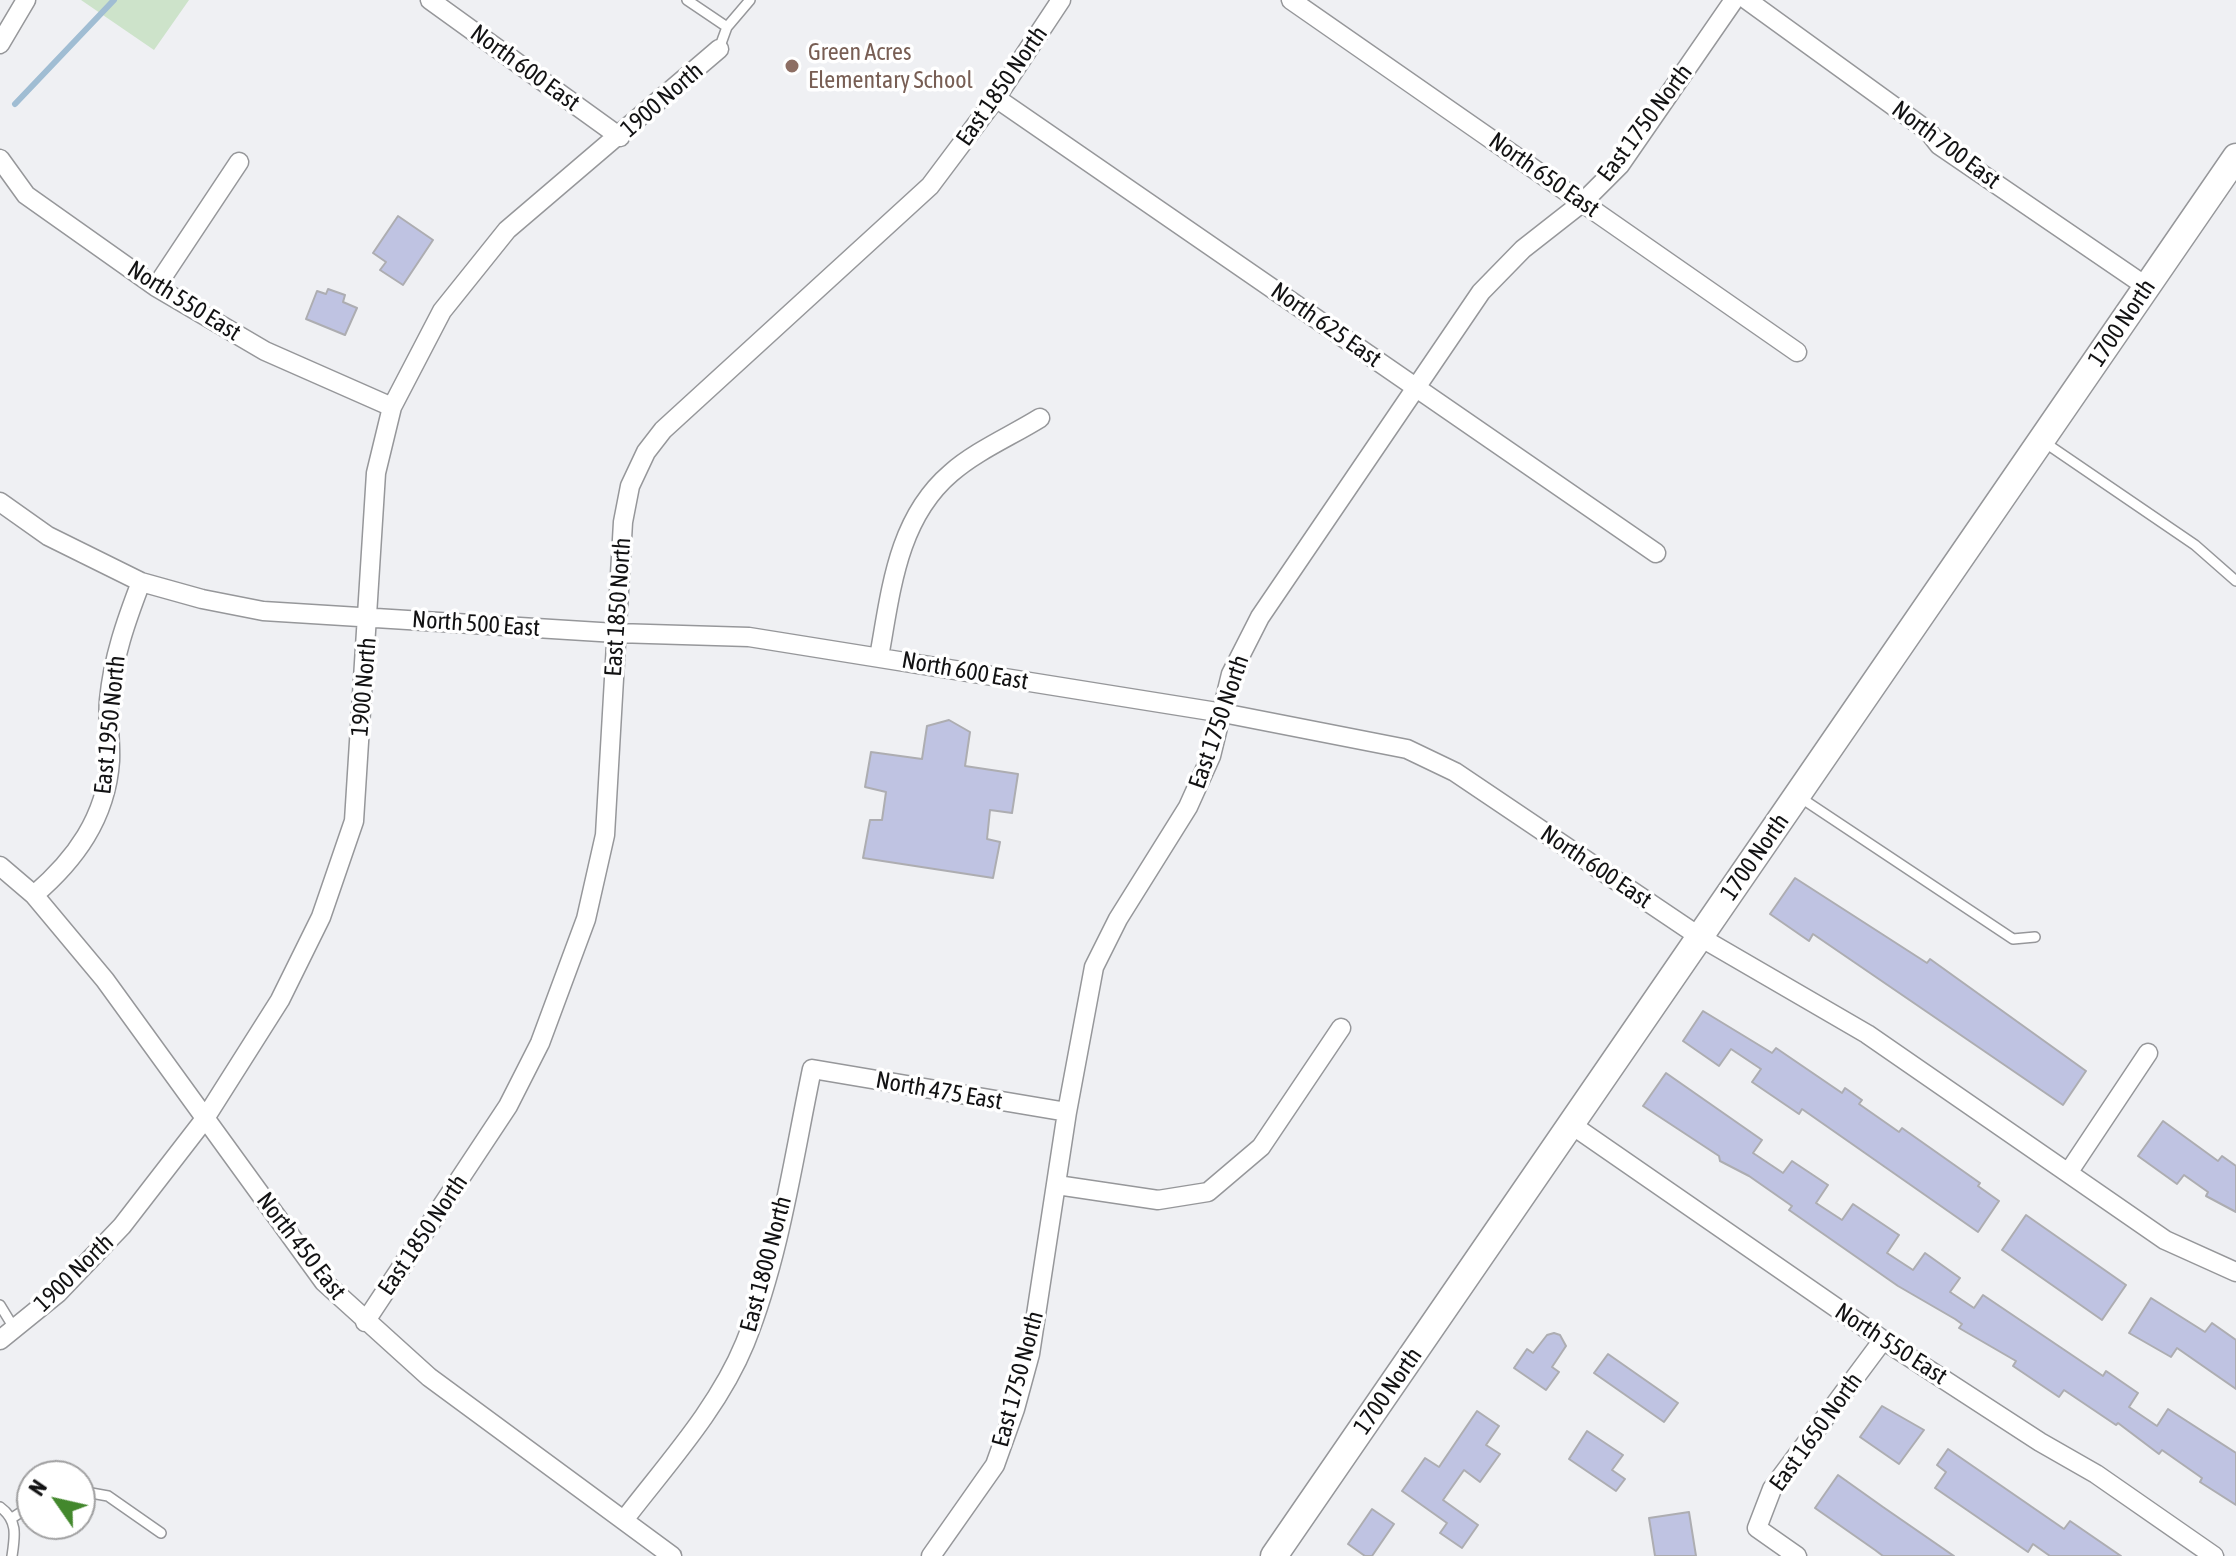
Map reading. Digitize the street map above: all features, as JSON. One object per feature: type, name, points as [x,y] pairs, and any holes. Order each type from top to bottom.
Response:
[{"type":"street","points":[[0,44],[26,0]]},
{"type":"street","name":"North 600 East","points":[[430,0],[620,137]]},
{"type":"street","name":"East 1850 North","points":[[365,1322],[508,1106],[540,1043],[566,980],[586,919],[605,835],[623,522],[630,486],[646,452],[694,399],[930,186],[996,98],[1061,0]]},
{"type":"street","name":"North 650 East","points":[[1291,0],[1797,352]]},
{"type":"street","name":"East 1750 North","points":[[931,1556],[995,1465],[1015,1409],[1030,1354],[1067,1112],[1094,967],[1118,919],[1188,807],[1211,756],[1231,674],[1260,617],[1481,292],[1523,249],[1583,202],[1620,165],[1734,0]]},
{"type":"street","name":"North 700 East","points":[[1747,0],[1928,131],[1939,145],[2147,287]]},
{"type":"street","name":"1900 North","points":[[7,1334],[58,1293],[122,1226],[204,1120],[280,1000],[321,917],[354,821],[370,617],[376,473],[392,407],[442,311],[507,230],[620,137],[719,49]]},
{"type":"street","name":"North 625 East","points":[[996,98],[1656,553]]},
{"type":"street","name":"1700 North","points":[[1274,1556],[2236,157]]},
{"type":"street","name":"North 550 East","points":[[0,159],[26,195],[156,287],[265,351],[392,407]]},
{"type":"street","points":[[156,287],[239,162]]},
{"type":"street","points":[[879,657],[898,554],[921,504],[951,472],[1040,418]]},
{"type":"street","name":"North 500 East","points":[[0,502],[48,536],[141,582],[202,599],[263,611],[616,633],[749,637],[879,657]]},
{"type":"street","name":"East 1950 North","points":[[34,895],[68,866],[92,827],[106,793],[110,760],[108,703],[115,660],[125,622],[141,582]]},
{"type":"street","name":"North 600 East","points":[[879,657],[1223,713],[1407,749],[1455,772],[1700,937],[1867,1034],[2165,1240],[2236,1272]]},
{"type":"street","name":"North 450 East","points":[[0,866],[34,895],[105,980],[324,1282],[429,1377],[672,1556]]},
{"type":"street","points":[[1057,1185],[1158,1200],[1208,1192],[1261,1147],[1341,1028]]},
{"type":"street","points":[[2068,1173],[2148,1053]]},
{"type":"street","name":"North 475 East","points":[[812,1069],[1067,1112]]},
{"type":"street","name":"East 1800 North","points":[[624,1520],[705,1414],[744,1345],[770,1265],[812,1069]]},
{"type":"street","name":"North 550 East","points":[[1572,1125],[1883,1340],[2040,1442],[2096,1474],[2214,1556]]},
{"type":"street","name":"East 1650 North","points":[[1797,1556],[1757,1528],[1772,1489],[1883,1340]]},
{"type":"lane","points":[[687,0],[727,27]]},
{"type":"lane","points":[[719,49],[727,27],[750,0]]},
{"type":"lane","points":[[2042,440],[2195,545],[2236,581]]},
{"type":"lane","points":[[1798,796],[2013,939],[2035,937]]},
{"type":"lane","points":[[0,1305],[7,1334]]},
{"type":"lane","points":[[96,1494],[108,1496],[161,1533]]},
{"type":"lane","points":[[0,1507],[12,1518],[15,1529],[12,1556]]},
{"type":"lane","points":[[12,1518],[16,1515]]},
{"type":"green space","points":[[81,0],[189,0],[154,50]]},
{"type":"building","points":[[398,216],[433,240],[403,285],[380,270],[386,262],[373,253]]},
{"type":"building","points":[[328,289],[345,295],[343,302],[357,308],[345,335],[306,319],[317,291],[326,294]]},
{"type":"building","points":[[949,720],[970,732],[965,766],[1018,774],[1012,813],[990,810],[987,839],[1000,842],[993,878],[863,858],[870,820],[882,820],[886,792],[865,787],[871,752],[922,759],[927,726]]},
{"type":"building","points":[[1795,878],[1927,963],[1930,959],[2086,1071],[2063,1105],[1813,934],[1809,941],[1770,914]]},
{"type":"building","points":[[1703,1011],[1772,1053],[1776,1048],[1842,1093],[1845,1088],[1862,1100],[1859,1104],[1899,1132],[1902,1128],[1980,1183],[1978,1186],[1999,1201],[1978,1232],[1802,1109],[1799,1114],[1752,1082],[1761,1069],[1731,1049],[1719,1066],[1683,1041]]},
{"type":"building","points":[[1666,1073],[1762,1140],[1753,1153],[1783,1173],[1792,1161],[1828,1185],[1816,1203],[1842,1220],[1853,1204],[1899,1235],[1887,1253],[1913,1270],[1925,1253],[1960,1278],[1950,1292],[1974,1308],[1983,1295],[2103,1376],[2106,1371],[2138,1393],[2129,1407],[2157,1426],[2168,1409],[2236,1453],[2236,1505],[2200,1482],[2202,1478],[2162,1450],[2159,1454],[2118,1423],[2116,1425],[2064,1390],[2059,1397],[2013,1366],[2016,1361],[1959,1328],[1962,1324],[1955,1319],[1898,1286],[1789,1210],[1792,1206],[1749,1176],[1720,1161],[1719,1156],[1643,1106]]},
{"type":"building","points":[[2163,1121],[2218,1161],[2222,1156],[2236,1166],[2236,1212],[2206,1196],[2208,1192],[2184,1175],[2177,1184],[2138,1156]]},
{"type":"building","points":[[2026,1215],[2126,1285],[2102,1320],[2002,1250]]},
{"type":"building","points":[[2151,1298],[2205,1332],[2212,1323],[2236,1340],[2236,1389],[2177,1348],[2171,1357],[2129,1333]]},
{"type":"building","points":[[1547,1335],[1560,1335],[1566,1346],[1552,1367],[1559,1372],[1546,1390],[1514,1368],[1527,1349],[1533,1353]]},
{"type":"building","points":[[1608,1354],[1678,1403],[1664,1422],[1594,1373]]},
{"type":"building","points":[[1882,1406],[1924,1430],[1899,1464],[1860,1437]]},
{"type":"building","points":[[1477,1411],[1499,1426],[1486,1445],[1500,1454],[1480,1482],[1464,1470],[1443,1500],[1478,1525],[1462,1548],[1440,1533],[1447,1523],[1402,1491],[1425,1458],[1439,1467]]},
{"type":"building","points":[[1587,1431],[1623,1455],[1612,1470],[1625,1479],[1616,1491],[1569,1459]]},
{"type":"building","points":[[1948,1449],[2064,1529],[2070,1521],[2121,1556],[2050,1556],[2033,1544],[2028,1552],[1935,1488],[1946,1472],[1937,1465]]},
{"type":"building","points":[[1838,1475],[1954,1556],[1883,1556],[1815,1508]]},
{"type":"building","points":[[1372,1509],[1394,1524],[1372,1556],[1365,1556],[1348,1544]]},
{"type":"building","points":[[1689,1512],[1696,1556],[1655,1556],[1649,1518]]},
{"type":"waterway","points":[[15,104],[114,0]]},
{"type":"place","name":"Green Acres Elementary School","points":[[792,66]]}]
